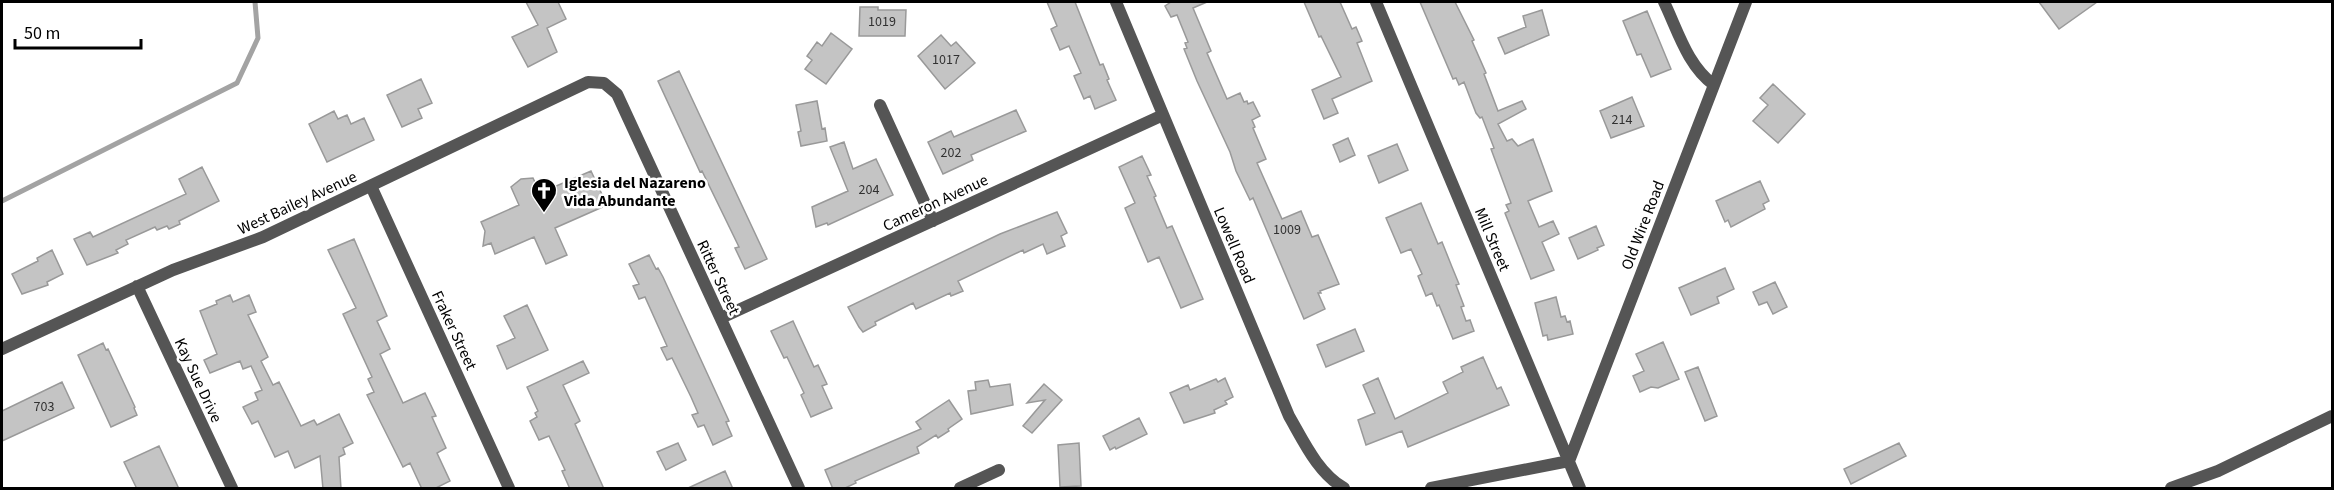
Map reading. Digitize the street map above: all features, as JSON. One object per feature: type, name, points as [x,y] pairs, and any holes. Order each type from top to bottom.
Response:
[{"type":"street","name":"Lowell Road","points":[[1116,2],[1289,416],[1330,480],[1344,489]]},
{"type":"street","name":"Mill Street","points":[[1376,2],[1580,489]]},
{"type":"street","points":[[1664,2],[1693,64],[1700,75],[1714,85]]},
{"type":"street","name":"Old Wire Road","points":[[1569,461],[1746,2]]},
{"type":"street","name":"West Bailey Avenue","points":[[2,349],[173,270],[263,237],[588,82],[604,82]]},
{"type":"street","name":"Ritter Street","points":[[604,82],[617,94],[799,489]]},
{"type":"street","points":[[880,105],[933,221]]},
{"type":"street","name":"Cameron Avenue","points":[[721,318],[1163,116]]},
{"type":"street","name":"Fraker Street","points":[[370,186],[509,489]]},
{"type":"street","name":"Kay Sue Drive","points":[[137,286],[232,489]]},
{"type":"street","points":[[2171,489],[2218,471],[2332,416]]},
{"type":"street","points":[[1431,489],[1569,461]]},
{"type":"street","points":[[960,489],[999,470]]},
{"type":"building","points":[[526,2],[558,2],[566,19],[547,28],[557,52],[528,67],[512,37],[538,25]]},
{"type":"building","points":[[1047,2],[1075,2],[1100,65],[1103,64],[1116,100],[1095,109],[1090,96],[1084,99],[1074,76],[1081,73],[1069,46],[1060,50],[1051,29],[1057,26]]},
{"type":"building","points":[[1171,2],[1207,2],[1193,8],[1211,51],[1207,53],[1227,99],[1240,93],[1244,102],[1247,101],[1248,104],[1253,102],[1260,116],[1252,120],[1255,127],[1253,128],[1266,159],[1257,163],[1282,219],[1301,211],[1312,237],[1318,235],[1339,284],[1318,293],[1325,309],[1304,319],[1253,198],[1250,200],[1236,171],[1230,152],[1197,81],[1184,49],[1187,48],[1185,43],[1188,42],[1177,15],[1171,17],[1165,6]]},
{"type":"building","points":[[1304,2],[1340,2],[1352,29],[1356,27],[1362,41],[1357,43],[1372,81],[1332,99],[1338,113],[1324,119],[1312,90],[1341,77],[1321,36],[1319,37]]},
{"type":"building","points":[[1420,2],[1455,2],[1474,40],[1472,41],[1486,73],[1484,74],[1498,111],[1522,101],[1526,109],[1498,124],[1507,141],[1512,139],[1518,146],[1533,139],[1552,191],[1528,201],[1539,227],[1553,221],[1559,234],[1542,242],[1554,270],[1531,279],[1505,213],[1509,211],[1506,205],[1511,203],[1482,117],[1480,118],[1476,113],[1464,82],[1459,85],[1456,78],[1453,79]]},
{"type":"building","points":[[2039,2],[2097,2],[2059,29]]},
{"type":"building","points":[[860,7],[878,7],[878,10],[906,10],[905,36],[859,36]]},
{"type":"building","points":[[1542,10],[1549,35],[1505,54],[1498,38],[1526,27],[1523,16]]},
{"type":"building","points":[[1647,11],[1671,69],[1651,77],[1641,54],[1637,55],[1623,21]]},
{"type":"building","points":[[831,33],[852,49],[826,84],[805,69],[812,60],[807,56],[817,42],[822,46]]},
{"type":"building","points":[[941,35],[951,46],[956,42],[975,63],[945,89],[918,56]]},
{"type":"building","points":[[679,71],[767,259],[745,269],[735,248],[739,247],[702,171],[700,172],[658,81]]},
{"type":"building","points":[[421,79],[432,103],[418,109],[422,118],[402,127],[387,95]]},
{"type":"building","points":[[1773,84],[1805,114],[1778,143],[1753,121],[1768,105],[1760,98]]},
{"type":"building","points":[[1632,97],[1644,126],[1611,138],[1600,111]]},
{"type":"building","points":[[817,101],[822,129],[825,128],[827,141],[801,146],[798,132],[801,131],[796,105]]},
{"type":"building","points":[[1016,110],[1026,131],[971,155],[973,160],[943,174],[928,142],[951,131],[954,137]]},
{"type":"building","points":[[334,111],[338,119],[347,115],[351,124],[364,118],[374,140],[327,162],[309,124]]},
{"type":"building","points":[[1348,138],[1355,155],[1340,162],[1333,145]]},
{"type":"building","points":[[844,142],[853,169],[876,159],[893,195],[828,225],[827,223],[816,227],[812,207],[848,191],[830,147]]},
{"type":"building","points":[[1397,144],[1408,170],[1379,183],[1368,156]]},
{"type":"building","points":[[1142,156],[1151,175],[1147,176],[1167,228],[1172,226],[1203,299],[1181,308],[1159,257],[1148,262],[1125,208],[1135,203],[1119,167]]},
{"type":"building","points":[[202,167],[219,201],[179,221],[180,224],[169,229],[167,226],[157,230],[155,227],[126,240],[128,244],[116,250],[118,253],[87,265],[74,239],[90,232],[93,237],[186,194],[179,179]]},
{"type":"building","name":"Iglesia del Nazareno Vida Abundante","points":[[591,171],[607,205],[555,228],[567,255],[546,264],[534,237],[495,254],[491,243],[483,246],[485,231],[481,222],[519,205],[511,187],[521,179],[533,178],[540,193]]},
{"type":"building","points":[[1760,181],[1769,201],[1763,204],[1765,209],[1731,227],[1728,220],[1725,222],[1716,201]]},
{"type":"building","points":[[1421,203],[1438,244],[1442,242],[1459,284],[1456,285],[1464,306],[1461,307],[1466,321],[1470,320],[1474,331],[1453,339],[1432,293],[1426,296],[1418,276],[1422,274],[1411,249],[1401,253],[1386,218]]},
{"type":"building","points":[[1057,212],[1067,233],[1061,236],[1065,246],[1047,254],[1043,244],[1024,253],[1023,250],[958,281],[963,291],[951,296],[950,293],[916,309],[913,303],[875,322],[876,325],[863,332],[848,307],[1000,234]]},
{"type":"building","points":[[1596,226],[1604,245],[1578,259],[1569,238]]},
{"type":"building","points":[[354,239],[387,316],[377,321],[390,349],[380,354],[403,403],[425,393],[436,416],[432,417],[446,448],[437,453],[450,481],[434,489],[422,489],[410,463],[403,467],[367,395],[374,392],[368,379],[372,377],[343,314],[356,308],[328,250]]},
{"type":"building","points":[[52,250],[63,274],[47,282],[48,285],[22,294],[12,274],[38,261],[37,258]]},
{"type":"building","points":[[649,255],[663,277],[729,421],[726,422],[732,436],[713,445],[704,425],[698,427],[692,415],[698,413],[672,358],[667,360],[661,348],[667,346],[645,297],[639,299],[633,286],[639,284],[629,264]]},
{"type":"building","points":[[1725,268],[1734,289],[1717,297],[1719,303],[1691,315],[1679,288]]},
{"type":"building","points":[[1775,282],[1787,307],[1773,314],[1767,302],[1759,305],[1753,292]]},
{"type":"building","points":[[230,295],[233,302],[249,295],[256,312],[248,315],[268,357],[261,361],[273,385],[279,382],[301,426],[314,420],[317,425],[339,414],[353,443],[343,448],[345,454],[339,457],[341,489],[323,489],[320,456],[295,468],[288,451],[275,457],[258,421],[252,424],[243,407],[258,400],[255,393],[262,390],[251,366],[243,369],[240,361],[210,373],[204,360],[217,354],[200,311],[217,304],[216,301]]},
{"type":"building","points":[[1556,297],[1561,317],[1565,316],[1567,322],[1570,321],[1573,334],[1548,340],[1547,335],[1543,336],[1535,303]]},
{"type":"building","points":[[527,305],[548,350],[507,369],[497,346],[515,338],[504,316]]},
{"type":"building","points":[[793,321],[814,367],[818,365],[827,384],[822,386],[832,408],[811,417],[801,395],[804,393],[787,357],[784,358],[771,331]]},
{"type":"building","points":[[1355,329],[1364,351],[1326,367],[1317,345]]},
{"type":"building","points":[[1663,342],[1679,379],[1658,388],[1651,387],[1640,392],[1633,376],[1644,371],[1636,354]]},
{"type":"building","points":[[103,343],[106,350],[108,349],[137,415],[111,427],[78,355]]},
{"type":"building","points":[[1483,357],[1497,389],[1501,387],[1509,405],[1408,447],[1402,431],[1366,445],[1358,420],[1375,413],[1363,385],[1378,378],[1395,419],[1448,393],[1443,382],[1463,372],[1461,367]]},
{"type":"building","points":[[583,361],[589,373],[563,385],[580,421],[575,424],[604,489],[570,489],[562,471],[565,470],[549,436],[539,440],[530,421],[537,417],[535,413],[538,411],[527,387]]},
{"type":"building","points":[[1698,367],[1717,416],[1705,421],[1685,372]]},
{"type":"building","points":[[1225,378],[1233,397],[1225,401],[1227,404],[1214,410],[1215,413],[1184,423],[1170,393],[1188,385],[1190,390],[1216,379],[1218,382]]},
{"type":"building","points":[[988,380],[990,387],[1010,384],[1013,405],[971,414],[968,391],[976,390],[975,382]]},
{"type":"building","points":[[62,382],[74,408],[2,441],[2,411]]},
{"type":"building","points":[[1044,384],[1062,400],[1032,433],[1023,426],[1045,400],[1027,403]]},
{"type":"building","points":[[949,400],[962,419],[948,429],[949,431],[938,438],[936,435],[917,447],[919,453],[855,481],[856,483],[843,489],[833,489],[825,470],[921,429],[916,422]]},
{"type":"building","points":[[1139,418],[1147,434],[1110,450],[1103,436]]},
{"type":"building","points":[[678,443],[686,460],[666,470],[657,452]]},
{"type":"building","points":[[1079,443],[1081,486],[1060,487],[1058,445]]},
{"type":"building","points":[[1899,443],[1906,456],[1851,484],[1844,469]]},
{"type":"building","points":[[159,446],[179,489],[137,489],[124,462]]},
{"type":"building","points":[[725,471],[733,489],[686,489]]},
{"type":"waterway","points":[[2,201],[237,83],[258,38],[255,2]]},
{"type":"place","name":"Iglesia del Nazareno Vida Abundante","points":[[544,214]]}]
